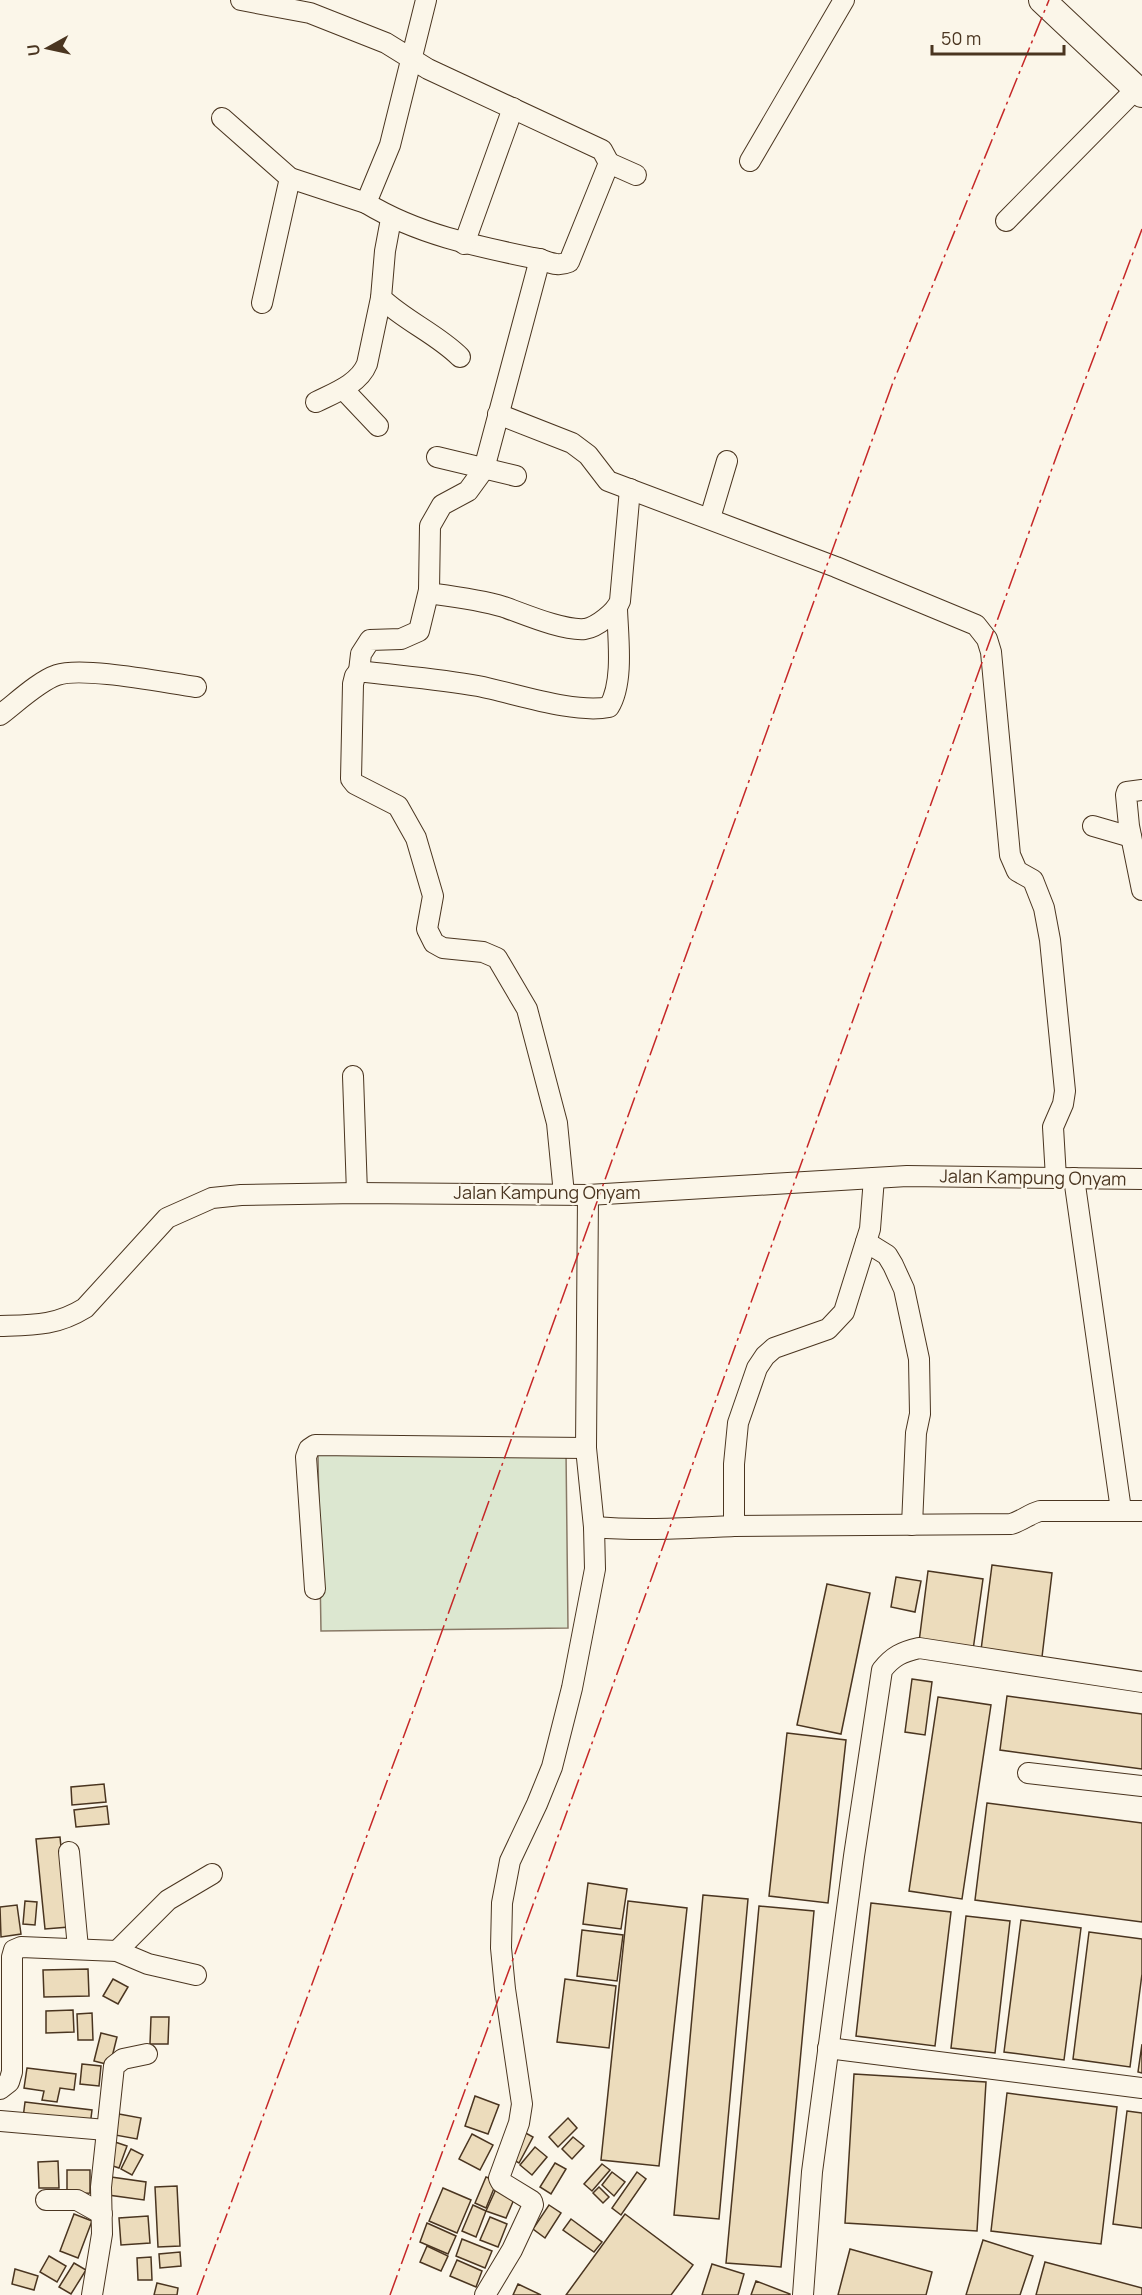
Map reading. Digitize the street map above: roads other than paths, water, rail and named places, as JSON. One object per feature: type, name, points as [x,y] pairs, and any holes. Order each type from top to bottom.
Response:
[{"type":"main road","points":[[1042,0],[1139,91]]},
{"type":"street","points":[[242,0],[310,13],[386,43],[411,59],[602,150],[609,163],[636,174]]},
{"type":"street","points":[[366,203],[390,145],[426,0]]},
{"type":"street","points":[[750,161],[844,0]]},
{"type":"street","points":[[1006,221],[1139,91]]},
{"type":"street","points":[[464,244],[513,108]]},
{"type":"street","points":[[222,118],[290,178],[366,203],[391,219],[464,244],[540,259],[556,265],[569,262],[572,258],[609,163]]},
{"type":"street","points":[[262,303],[290,178]]},
{"type":"street","points":[[316,402],[343,389],[364,373],[368,364],[381,298],[385,251],[391,219]]},
{"type":"street","points":[[540,259],[484,469],[468,492],[442,505],[430,526],[429,590],[419,631],[400,639],[370,640],[361,654],[360,671],[355,676],[353,684],[351,779],[355,784],[398,806],[416,838],[433,896],[427,929],[434,943],[443,948],[483,952],[497,958],[527,1009],[557,1122],[564,1194]]},
{"type":"street","points":[[381,298],[394,310],[451,348],[460,357]]},
{"type":"street","points":[[343,389],[378,426]]},
{"type":"street","points":[[498,414],[572,443],[588,455],[608,481],[836,567],[976,626],[987,639],[991,652],[1011,855],[1017,871],[1033,880],[1040,894],[1050,940],[1065,1091],[1063,1104],[1053,1127],[1065,1178],[1120,1510]]},
{"type":"street","points":[[437,457],[516,476]]},
{"type":"street","points":[[710,518],[727,461]]},
{"type":"street","points":[[360,671],[475,686],[562,704],[599,709],[609,707],[614,698],[618,662],[617,609],[620,601],[630,489]]},
{"type":"street","points":[[429,590],[435,594],[502,607],[541,621],[582,629],[592,627],[617,609]]},
{"type":"street","points":[[0,715],[58,675],[117,676],[196,687]]},
{"type":"street","points":[[1142,790],[1127,792],[1125,795],[1142,890]]},
{"type":"street","points":[[1093,826],[1131,837]]},
{"type":"street","points":[[353,1076],[357,1192]]},
{"type":"street","points":[[734,1526],[734,1464],[738,1423],[757,1368],[774,1348],[828,1329],[844,1312],[870,1228],[874,1178]]},
{"type":"street","name":"Jalan Kampung Onyam","points":[[0,1326],[42,1324],[68,1318],[85,1308],[167,1218],[212,1198],[357,1192],[588,1195],[874,1178],[1142,1179]]},
{"type":"street","points":[[485,2295],[512,2250],[533,2205],[532,2201],[501,2182],[499,2178],[519,2123],[522,2104],[505,1989],[501,1948],[502,1903],[510,1861],[552,1767],[572,1688],[595,1569],[594,1527],[586,1448],[588,1195]]},
{"type":"street","points":[[866,1242],[887,1255],[904,1289],[919,1359],[920,1414],[916,1433],[912,1525]]},
{"type":"street","points":[[315,1589],[306,1457],[309,1449],[315,1445],[586,1448]]},
{"type":"street","points":[[594,1527],[631,1530],[666,1527],[1011,1524],[1031,1513],[1040,1511],[1142,1511]]},
{"type":"street","points":[[803,2295],[812,2172],[882,1670],[891,1659],[903,1652],[919,1648],[1142,1682]]},
{"type":"street","points":[[1028,1773],[1142,1786]]},
{"type":"street","points":[[69,1852],[78,1948]]},
{"type":"street","points":[[117,1950],[168,1900],[212,1874]]},
{"type":"street","points":[[0,2089],[9,2082],[12,2072],[12,1957],[14,1950],[21,1947],[117,1950],[148,1964],[196,1975]]},
{"type":"street","points":[[828,2048],[1142,2088]]},
{"type":"street","points":[[92,2295],[102,2234],[101,2187],[114,2066],[123,2059],[147,2054]]},
{"type":"street","points":[[0,2121],[106,2130]]},
{"type":"street","points":[[46,2200],[77,2200],[102,2214]]}]
